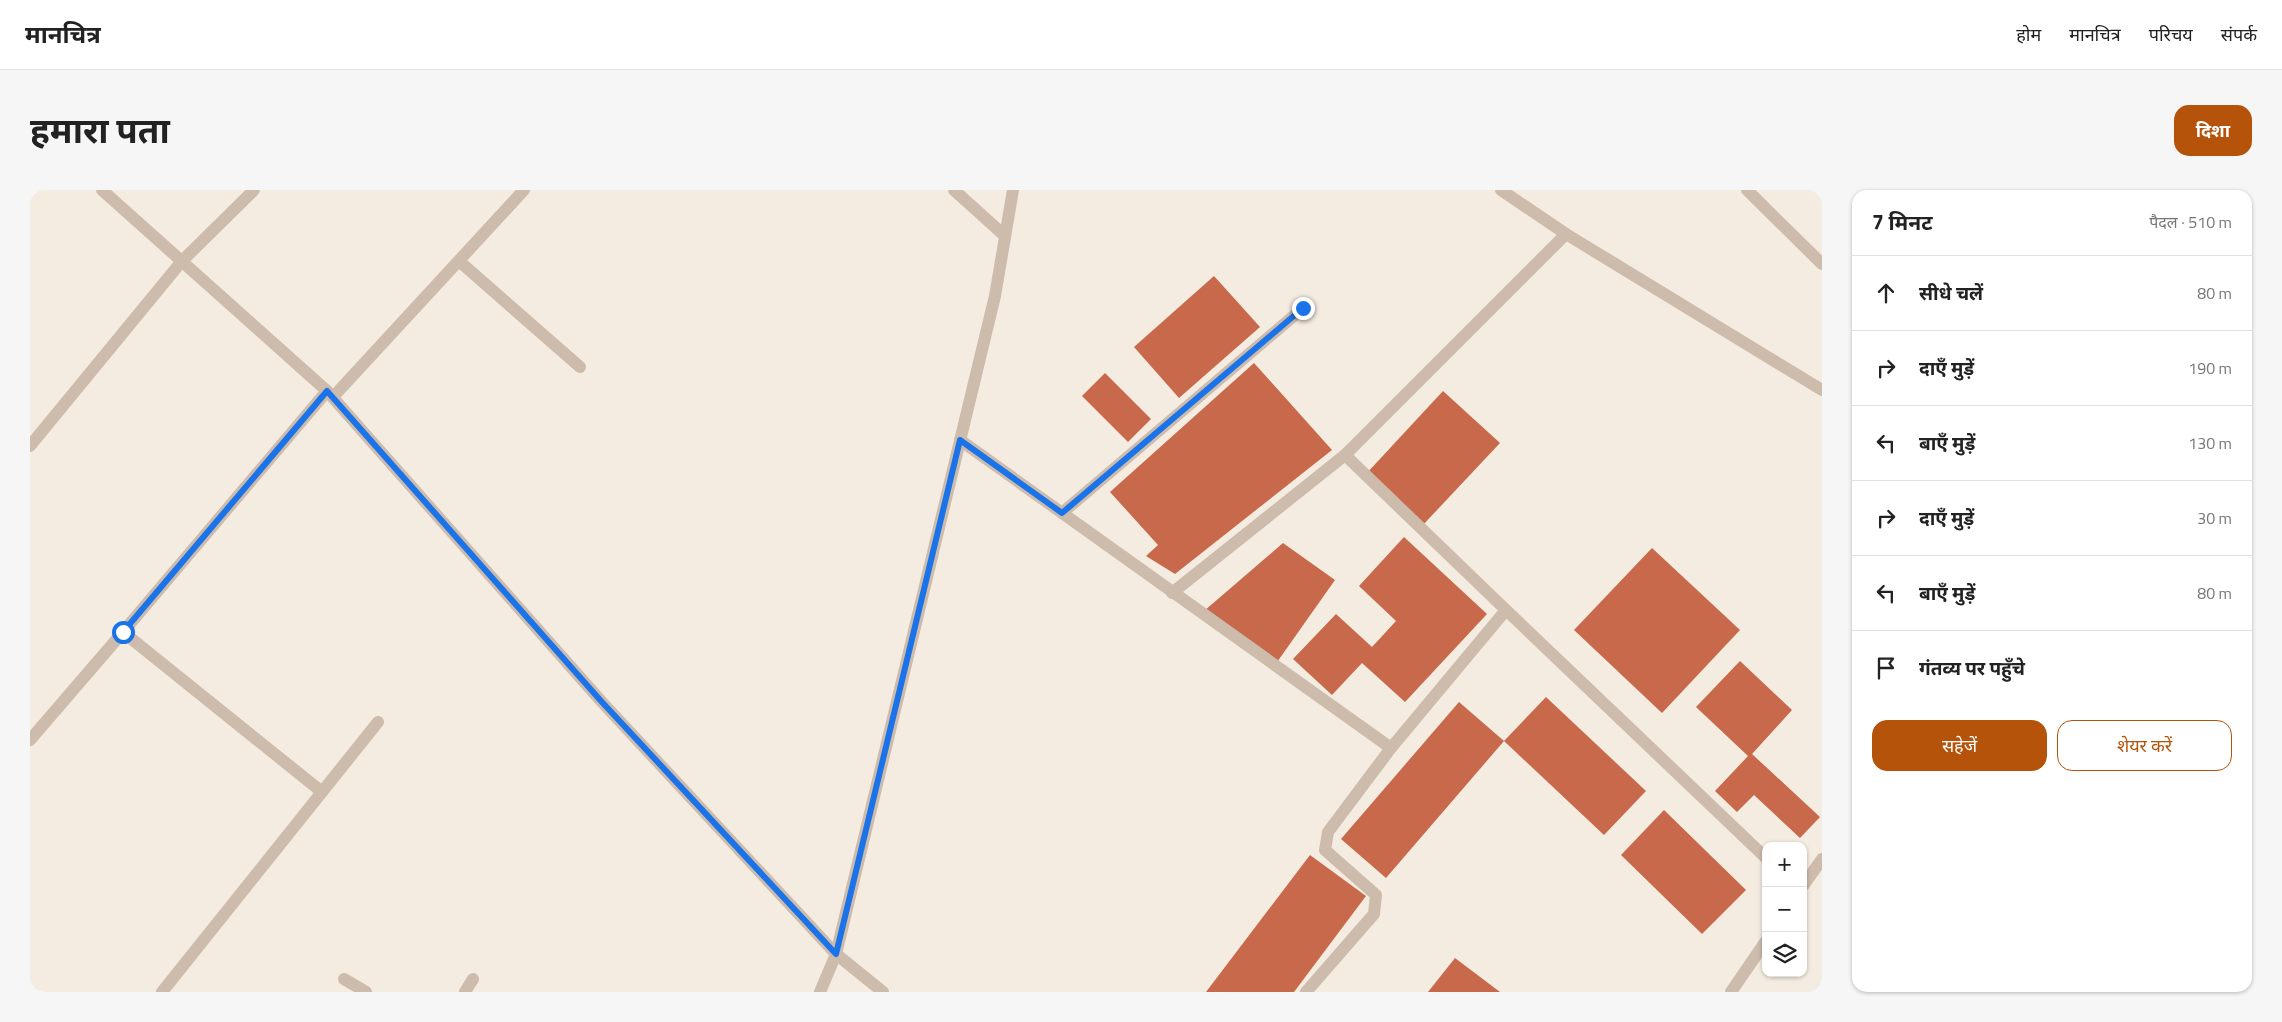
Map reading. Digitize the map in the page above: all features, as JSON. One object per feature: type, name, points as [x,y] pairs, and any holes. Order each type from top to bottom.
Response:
[{"type":"street","points":[[102,190],[330,394],[601,701],[836,954],[883,992]]},
{"type":"street","points":[[30,446],[182,261],[254,190]]},
{"type":"street","points":[[30,740],[330,394],[524,190]]},
{"type":"street","points":[[954,190],[1005,236]]},
{"type":"street","points":[[820,992],[836,954],[995,296],[1013,190]]},
{"type":"street","points":[[1502,190],[1566,234],[1822,390]]},
{"type":"street","points":[[1747,190],[1822,264]]},
{"type":"street","points":[[1172,593],[1345,455],[1566,234]]},
{"type":"street","points":[[459,260],[580,367]]},
{"type":"street","points":[[1062,513],[1303,308]]},
{"type":"street","points":[[960,440],[1391,748]]},
{"type":"street","points":[[1345,455],[1762,854]]},
{"type":"street","points":[[1306,992],[1374,914],[1376,895],[1325,850],[1328,832],[1391,748],[1506,610]]},
{"type":"street","points":[[123,632],[322,792]]},
{"type":"street","points":[[162,992],[378,722]]},
{"type":"street","points":[[1807,880],[1822,859]]},
{"type":"street","points":[[1731,992],[1762,947]]},
{"type":"street","points":[[344,979],[366,992]]},
{"type":"street","points":[[465,992],[473,979]]},
{"type":"building","points":[[1214,276],[1260,327],[1179,398],[1134,347]]},
{"type":"building","points":[[1254,363],[1332,450],[1175,574],[1146,556],[1158,545],[1110,492]]},
{"type":"building","points":[[1105,373],[1151,419],[1128,442],[1082,396]]},
{"type":"building","points":[[1443,391],[1500,443],[1422,526],[1366,474]]},
{"type":"building","points":[[1404,537],[1487,614],[1405,702],[1362,663],[1332,695],[1293,659],[1336,614],[1372,647],[1396,621],[1359,586]]},
{"type":"building","points":[[1283,543],[1335,580],[1275,665],[1204,611]]},
{"type":"building","points":[[1652,548],[1740,630],[1662,713],[1574,630]]},
{"type":"building","points":[[1740,661],[1792,710],[1752,754],[1820,817],[1800,838],[1754,795],[1737,812],[1715,791],[1748,756],[1696,707]]},
{"type":"building","points":[[1546,697],[1646,791],[1604,835],[1504,741]]},
{"type":"building","points":[[1459,702],[1504,741],[1386,878],[1341,839]]},
{"type":"building","points":[[1664,810],[1746,890],[1702,934],[1621,855]]},
{"type":"building","points":[[1310,855],[1366,896],[1294,992],[1206,992]]},
{"type":"building","points":[[1455,958],[1500,992],[1428,992]]},
{"type":"route","points":[[123,632],[327,391],[601,701],[836,954],[960,440],[1062,513],[1303,308]]}]
